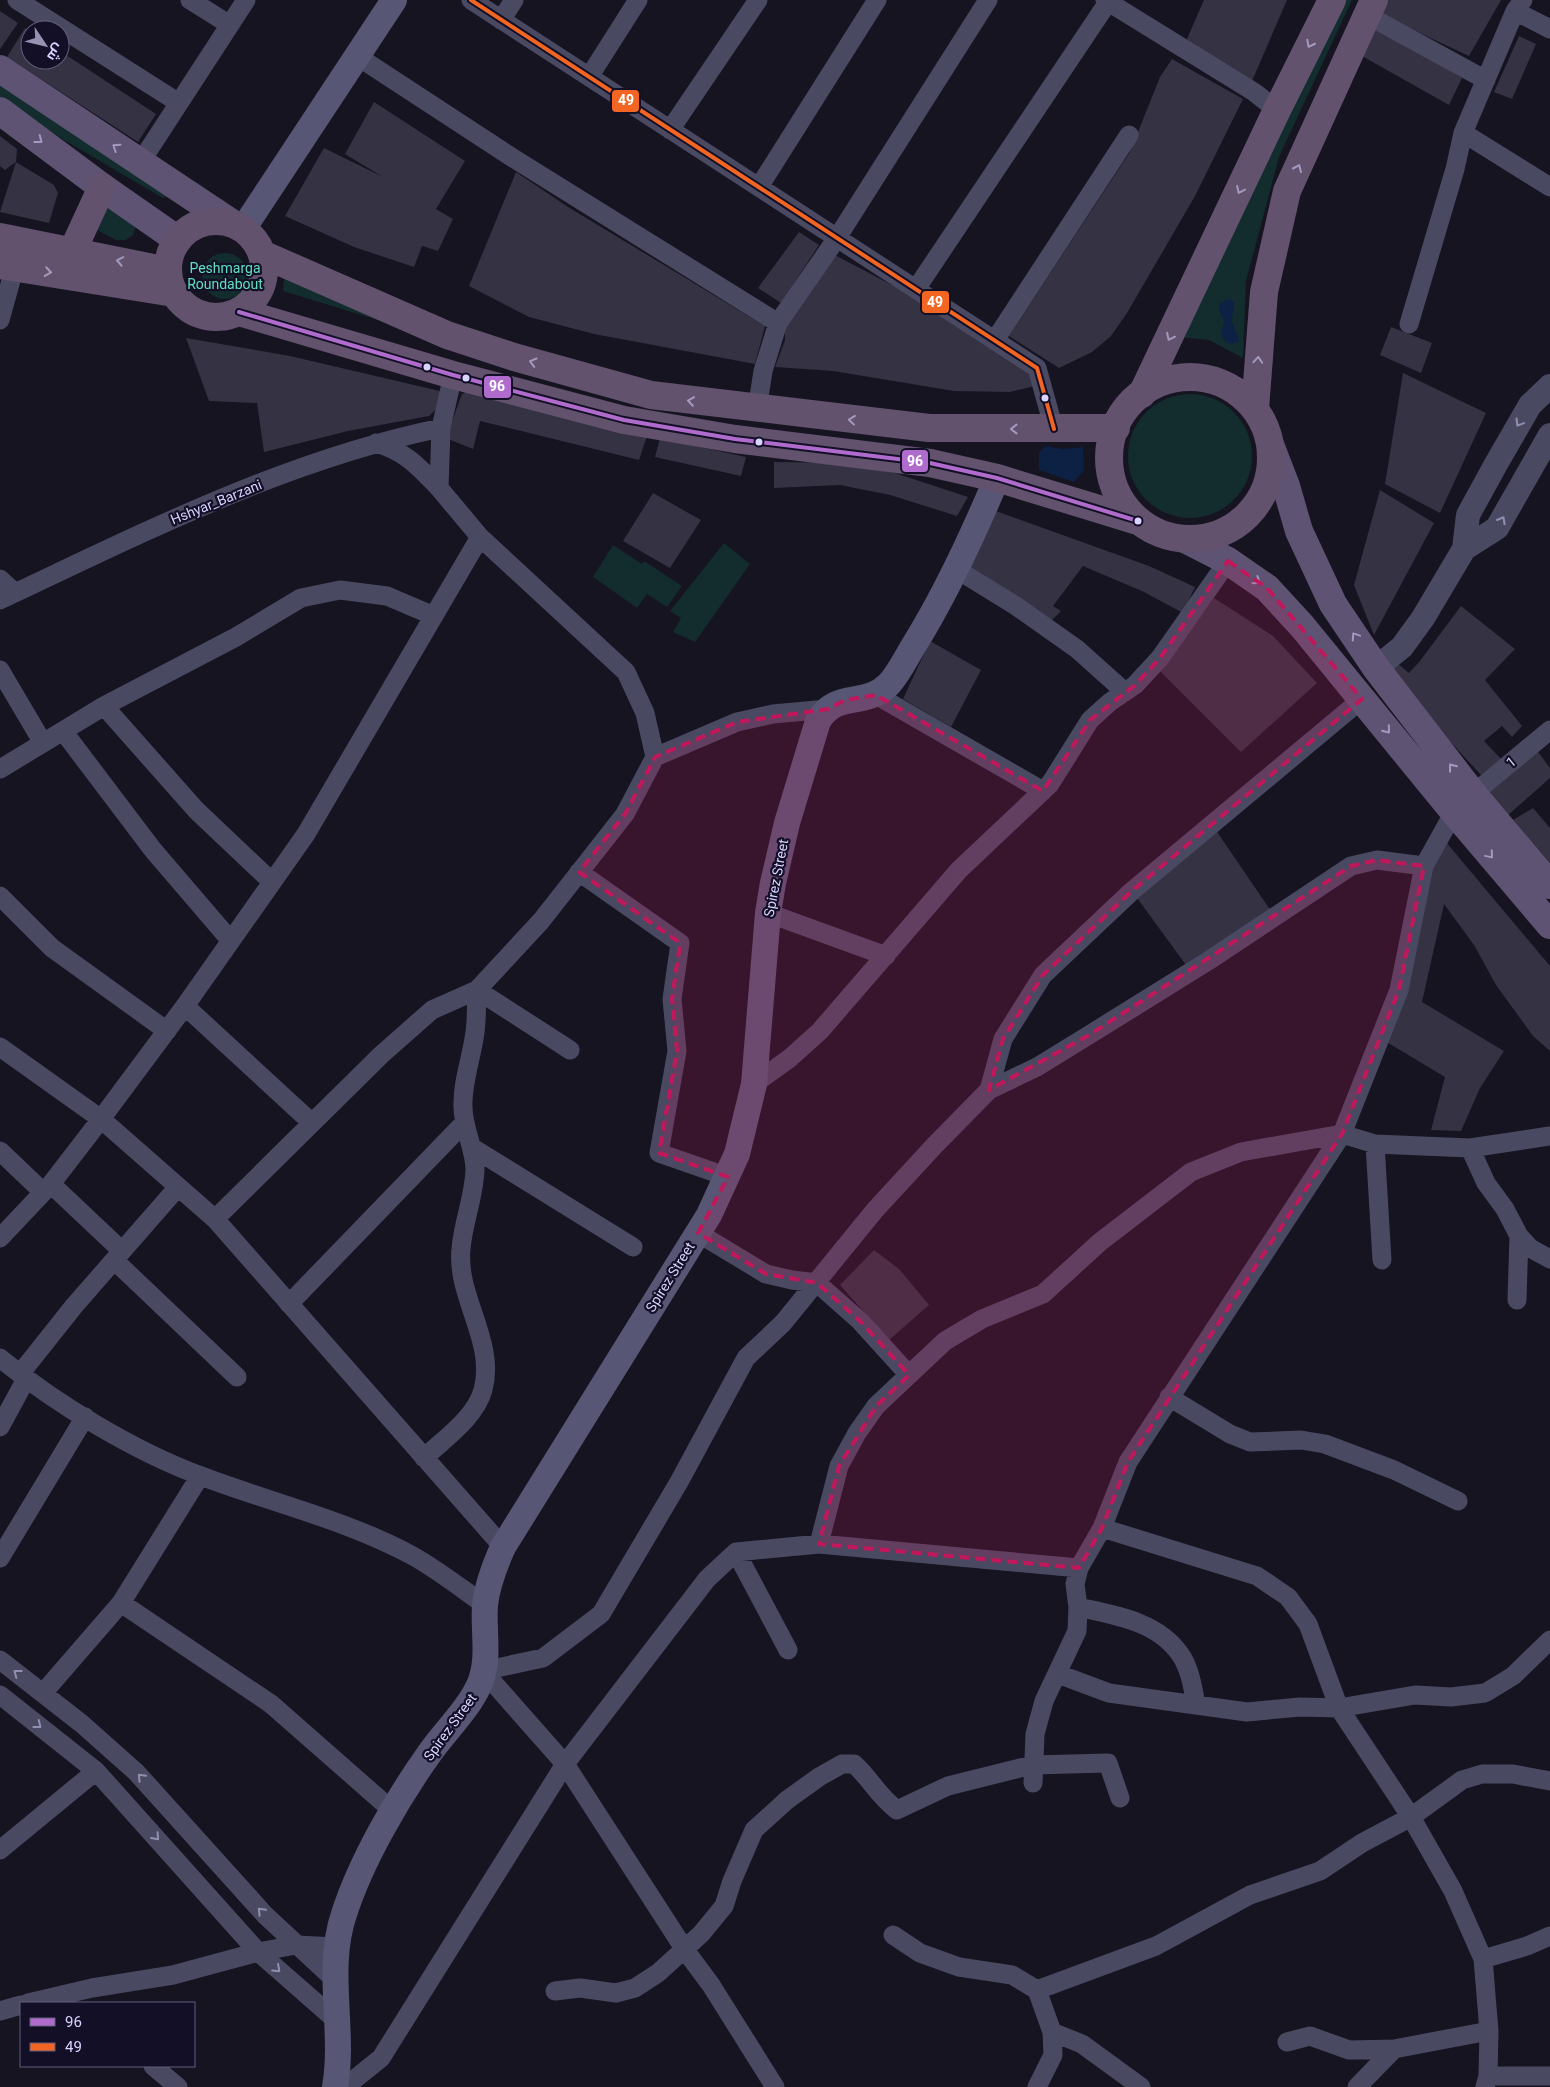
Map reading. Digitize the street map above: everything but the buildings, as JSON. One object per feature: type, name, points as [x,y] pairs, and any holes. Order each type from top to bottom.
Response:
[{"type":"highway","points":[[1142,394],[1277,110],[1332,0]]},
{"type":"highway","points":[[1255,409],[1264,292],[1288,191],[1370,7]]},
{"type":"highway","points":[[72,252],[102,188]]},
{"type":"highway","points":[[215,221],[236,226],[255,240],[262,254],[265,274],[261,287],[255,299],[240,312],[218,318],[202,316],[183,305],[171,282],[171,236],[201,223],[215,221]]},
{"type":"highway","points":[[0,237],[72,252],[171,282]]},
{"type":"highway","points":[[262,254],[447,335],[514,357],[651,395],[757,410],[930,428],[1116,428]]},
{"type":"highway","points":[[7,266],[171,282]]},
{"type":"highway","points":[[240,312],[453,375],[624,420],[735,439],[930,463],[997,478],[1138,520],[1160,534],[1185,539],[1220,534],[1236,525],[1249,514],[1263,494],[1268,483],[1272,459],[1271,447],[1265,428],[1255,409],[1230,388],[1200,378],[1174,379],[1161,383],[1142,394],[1125,411],[1116,428],[1110,453],[1112,478],[1122,502],[1138,520]]},
{"type":"main road","points":[[0,69],[236,226],[357,56],[394,0]]},
{"type":"main road","points":[[0,111],[102,188],[171,236],[188,195]]},
{"type":"main road","points":[[1271,447],[1308,553],[1333,604],[1463,803],[1550,925]]},
{"type":"main road","points":[[828,709],[845,700],[876,695],[892,680],[918,638],[956,569],[997,478]]},
{"type":"main road","points":[[1185,539],[1228,561],[1266,588],[1302,626],[1362,699],[1463,803],[1550,885]]},
{"type":"main road","name":"Spirez Street","points":[[335,2087],[338,2022],[335,1980],[336,1948],[344,1914],[358,1879],[394,1812],[428,1756],[475,1693],[483,1671],[485,1605],[495,1565],[503,1547],[698,1233],[728,1177],[744,1131],[754,1084],[768,913],[780,853],[818,721],[828,709]]},
{"type":"street","points":[[17,0],[179,104]]},
{"type":"street","points":[[190,0],[230,24]]},
{"type":"street","points":[[140,162],[246,0]]},
{"type":"street","points":[[471,0],[1037,368],[1054,429]]},
{"type":"street","points":[[501,20],[514,0]]},
{"type":"street","points":[[588,77],[638,0]]},
{"type":"street","points":[[670,130],[758,0]]},
{"type":"street","points":[[759,187],[877,0]]},
{"type":"street","points":[[757,410],[763,371],[778,323],[837,238],[988,0]]},
{"type":"street","points":[[916,290],[1106,1],[1254,92],[1277,110]]},
{"type":"street","points":[[1409,324],[1465,134],[1519,5],[1550,29]]},
{"type":"street","points":[[1370,7],[1486,80]]},
{"type":"street","points":[[357,56],[514,158],[778,323]]},
{"type":"street","points":[[1465,134],[1550,187]]},
{"type":"street","points":[[995,340],[1129,135]]},
{"type":"street","points":[[0,320],[7,266]]},
{"type":"street","points":[[439,488],[441,428],[453,375]]},
{"type":"street","points":[[1376,668],[1402,647],[1422,618],[1464,549],[1468,515],[1530,405],[1550,386]]},
{"type":"street","name":"Hshyar_Barzani","points":[[8,596],[208,503],[331,457],[376,443],[441,428]]},
{"type":"street","points":[[1464,549],[1497,528],[1550,435]]},
{"type":"street","points":[[376,443],[396,449],[417,466],[439,488],[480,537],[626,672],[645,713],[655,757]]},
{"type":"street","points":[[0,1238],[47,1188],[101,1120],[185,1006],[306,834],[480,537]]},
{"type":"street","points":[[754,1084],[790,1058],[820,1031],[959,870],[1050,784],[1090,720],[1110,702],[1135,685],[1160,658],[1228,561]]},
{"type":"street","points":[[956,569],[1016,606],[1077,650],[1125,692]]},
{"type":"street","points":[[0,579],[8,596]]},
{"type":"street","points":[[0,769],[104,706],[236,638],[301,598],[340,590],[387,596],[434,616]]},
{"type":"street","points":[[0,670],[43,743]]},
{"type":"street","points":[[876,695],[1043,790]]},
{"type":"street","points":[[989,1090],[1003,1039],[1044,975],[1132,891],[1362,699]]},
{"type":"street","points":[[104,706],[196,810],[272,882]]},
{"type":"street","points":[[214,1219],[381,1055],[432,1010],[477,990],[540,921],[625,814],[655,757],[737,722],[773,714],[828,709]]},
{"type":"street","name":"1","points":[[1463,803],[1550,730]]},
{"type":"street","points":[[63,731],[153,850],[231,941]]},
{"type":"street","points":[[1032,1774],[1035,1734],[1042,1710],[1077,1632],[1078,1606],[1075,1584],[1079,1568],[1102,1528],[1128,1462],[1342,1134],[1399,990],[1424,866],[1463,803]]},
{"type":"street","points":[[775,2087],[711,1985],[685,1950],[565,1764],[483,1671],[543,1658],[601,1614],[679,1482],[746,1358],[783,1323],[876,1210],[934,1146],[989,1090],[1037,1067],[1105,1026],[1208,961],[1351,866],[1378,860],[1424,866]]},
{"type":"street","points":[[579,872],[680,943],[672,999],[677,1051],[659,1153],[728,1177]]},
{"type":"street","points":[[0,896],[52,948],[167,1031]]},
{"type":"street","points":[[768,913],[886,956]]},
{"type":"street","points":[[477,990],[570,1050]]},
{"type":"street","points":[[424,1458],[473,1412],[482,1391],[486,1369],[481,1338],[462,1281],[461,1249],[471,1206],[475,1170],[473,1148],[464,1123],[462,1106],[475,1031],[477,990]]},
{"type":"street","points":[[185,1006],[312,1123]]},
{"type":"street","points":[[0,1047],[101,1120],[214,1219],[503,1547]]},
{"type":"street","points":[[289,1304],[464,1123]]},
{"type":"street","points":[[819,1544],[839,1466],[857,1433],[876,1406],[945,1341],[982,1319],[1043,1294],[1100,1242],[1191,1172],[1241,1152],[1342,1134],[1375,1144],[1470,1148],[1550,1136]]},
{"type":"street","points":[[1375,1144],[1382,1260]]},
{"type":"street","points":[[473,1148],[633,1247]]},
{"type":"street","points":[[1470,1148],[1486,1183],[1505,1209],[1519,1236],[1530,1248],[1550,1258]]},
{"type":"street","points":[[0,1151],[47,1188],[118,1255],[238,1377]]},
{"type":"street","points":[[0,1427],[23,1377],[118,1255],[178,1187]]},
{"type":"street","points":[[698,1233],[766,1274],[817,1283],[860,1321],[909,1374]]},
{"type":"street","points":[[1517,1300],[1519,1236]]},
{"type":"street","points":[[0,1358],[23,1377],[112,1434],[200,1476],[362,1532],[414,1556],[485,1605]]},
{"type":"street","points":[[1169,1397],[1230,1434],[1250,1442],[1301,1440],[1325,1444],[1394,1470],[1458,1501]]},
{"type":"street","points":[[0,1558],[85,1417]]},
{"type":"street","points":[[43,1693],[121,1603],[200,1476]]},
{"type":"street","points":[[1102,1528],[1257,1576],[1288,1598],[1308,1624],[1339,1708],[1411,1817],[1454,1891],[1482,1959],[1489,2031],[1487,2081],[1550,2076]]},
{"type":"street","points":[[345,2087],[381,2058],[565,1764],[707,1578],[736,1552],[819,1544],[1079,1568]]},
{"type":"street","points":[[736,1552],[788,1650]]},
{"type":"street","points":[[121,1603],[270,1704],[394,1812]]},
{"type":"street","points":[[1078,1606],[1131,1619],[1167,1639],[1181,1655],[1190,1676],[1196,1705]]},
{"type":"street","points":[[1058,1674],[1109,1693],[1247,1712],[1300,1707],[1339,1708],[1415,1694],[1451,1697],[1485,1693],[1513,1676],[1550,1640]]},
{"type":"street","points":[[0,1660],[110,1747],[136,1772],[253,1902],[296,1945],[335,1980]]},
{"type":"street","points":[[0,1695],[96,1772],[258,1952],[338,2022]]},
{"type":"street","points":[[555,1991],[580,1988],[616,1993],[635,1988],[658,1973],[685,1950],[724,1906],[732,1881],[754,1830],[787,1800],[819,1777],[842,1764],[854,1764],[863,1772],[876,1792],[897,1810],[948,1786],[1108,1763],[1120,1798]]},
{"type":"street","points":[[0,1850],[96,1772]]},
{"type":"street","points":[[1038,1990],[1156,1946],[1250,1894],[1320,1871],[1362,1844],[1411,1817],[1462,1780],[1482,1774],[1513,1774],[1550,1781]]},
{"type":"street","points":[[893,1936],[920,1953],[959,1967],[1012,1975],[1038,1990],[1052,2032],[1053,2055],[1037,2087]]},
{"type":"street","points":[[1482,1959],[1527,1946],[1550,1936]]},
{"type":"street","points":[[37,2002],[73,1998],[132,1980],[174,1975],[258,1952],[296,1945],[336,1948]]},
{"type":"street","points":[[0,2012],[20,2005]]},
{"type":"street","points":[[1287,2042],[1310,2036],[1349,2050],[1394,2049],[1489,2031]]},
{"type":"street","points":[[1052,2032],[1082,2044],[1141,2087]]},
{"type":"street","points":[[1357,2087],[1394,2049]]},
{"type":"street","points":[[154,2067],[178,2087]]},
{"type":"highlighted area","points":[[1228,561],[1267,588],[1362,699],[1132,891],[1043,975],[1003,1039],[989,1090],[1089,1035],[1351,866],[1377,860],[1424,866],[1399,990],[1342,1134],[1128,1462],[1102,1528],[1079,1568],[819,1544],[839,1466],[876,1406],[909,1375],[860,1321],[817,1283],[766,1274],[698,1233],[728,1177],[659,1153],[677,1051],[672,999],[680,943],[579,872],[625,814],[655,757],[737,722],[828,709],[845,700],[876,695],[1043,791],[1090,720],[1135,685],[1160,658]]},
{"type":"green space","points":[[1340,0],[1352,0],[1279,157],[1246,281],[1243,358],[1209,340],[1179,337]]},
{"type":"green space","points":[[0,85],[170,196],[163,198],[64,140],[0,98]]},
{"type":"green space","points":[[104,201],[136,226],[133,235],[126,240],[116,240],[90,226]]},
{"type":"green space","name":"Peshmarga Roundabout","points":[[225,253],[238,257],[244,263],[248,276],[244,289],[238,295],[225,299],[212,295],[206,289],[202,276],[206,263],[212,257]]},
{"type":"green space","points":[[285,268],[411,330],[283,291]]},
{"type":"green space","points":[[1190,394],[1214,399],[1234,412],[1247,432],[1252,456],[1247,480],[1234,500],[1214,513],[1190,518],[1166,513],[1146,500],[1133,480],[1128,456],[1133,432],[1146,412],[1166,399]]},
{"type":"green space","points":[[724,543],[750,564],[695,642],[673,632],[681,618],[670,611]]},
{"type":"green space","points":[[613,545],[642,564],[644,561],[682,586],[667,607],[647,594],[637,608],[593,577]]},
{"type":"water","points":[[1230,299],[1234,303],[1232,322],[1239,339],[1238,342],[1230,344],[1221,335],[1224,321],[1219,310],[1221,302]]},
{"type":"water","points":[[1046,446],[1063,449],[1083,447],[1084,470],[1074,482],[1039,470],[1039,452]]},
{"type":"transit line","name":"49","points":[[471,0],[1037,368],[1054,429]]},
{"type":"transit line","name":"96","points":[[239,312],[453,375],[624,420],[735,439],[930,463],[997,478],[1138,521]]}]
